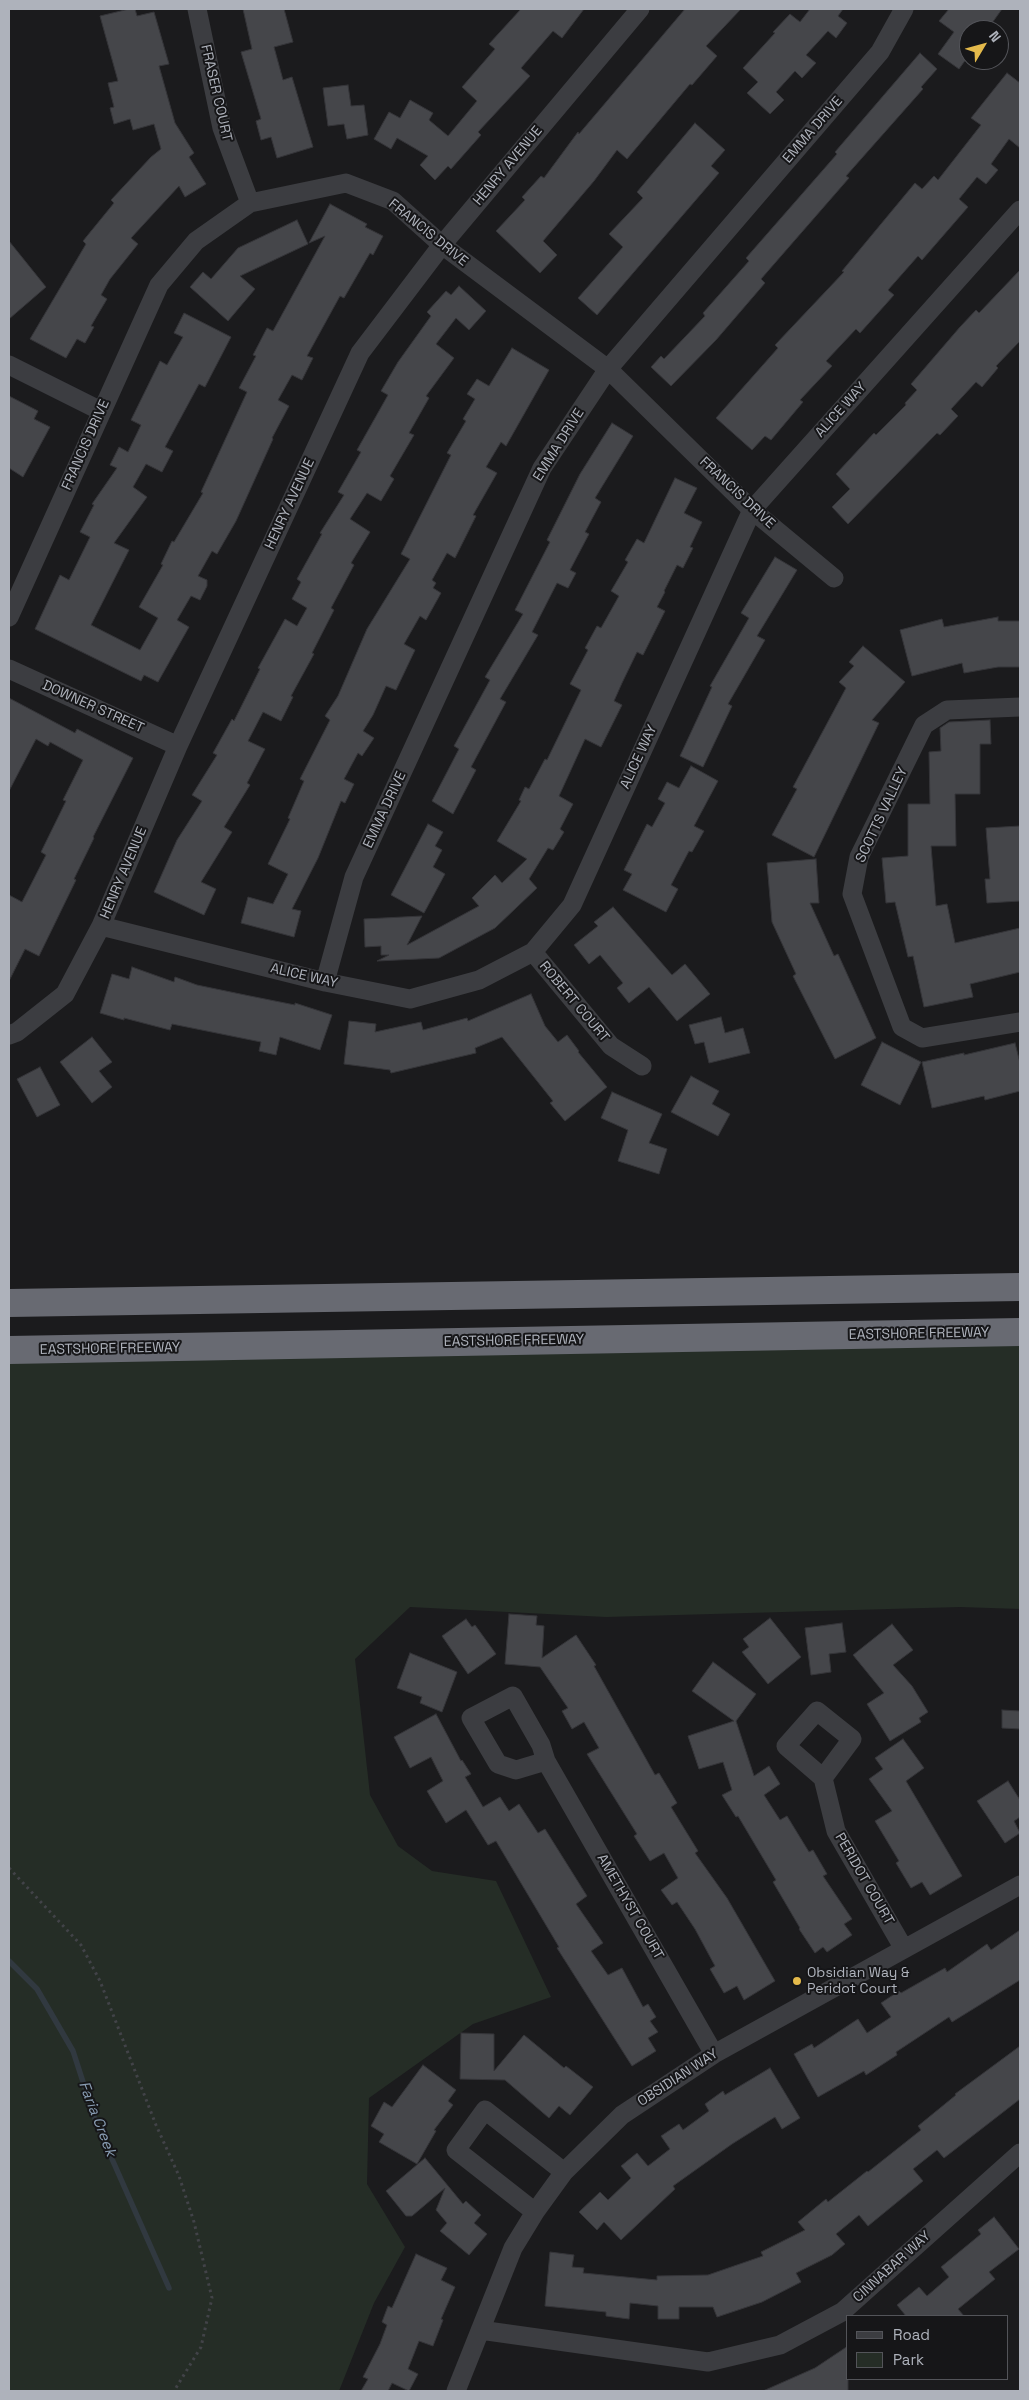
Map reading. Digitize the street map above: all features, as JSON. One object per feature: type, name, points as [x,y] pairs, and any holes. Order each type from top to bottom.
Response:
[{"type":"highway","points":[[9,1303],[1020,1287]]},
{"type":"highway","name":"EASTSHORE FREEWAY","points":[[9,1350],[1020,1332]]},
{"type":"street","name":"FRASER COURT","points":[[197,9],[222,128],[250,203]]},
{"type":"street","name":"HENRY AVENUE","points":[[9,1035],[17,1032],[65,994],[101,926],[178,746],[360,354],[442,245],[640,9]]},
{"type":"street","name":"EMMA DRIVE","points":[[325,982],[354,877],[542,468],[608,369],[880,52],[904,9]]},
{"type":"street","name":"FRANCIS DRIVE","points":[[9,616],[159,285],[196,241],[250,203],[346,183],[393,201],[442,245],[608,369],[752,510],[834,578]]},
{"type":"street","name":"ALICE WAY","points":[[101,926],[325,982],[410,998],[479,980],[533,952],[572,905],[752,510],[1020,210]]},
{"type":"street","points":[[9,365],[101,411]]},
{"type":"street","name":"DOWNER STREET","points":[[9,669],[178,746]]},
{"type":"street","name":"SCOTTS VALLEY","points":[[1020,707],[947,710],[924,725],[859,857],[852,894],[902,1027],[922,1038],[1020,1022]]},
{"type":"street","name":"ROBERT COURT","points":[[533,952],[611,1046],[642,1066]]},
{"type":"street","name":"AMETHYST COURT","points":[[546,1761],[714,2054]]},
{"type":"street","name":"PERIDOT COURT","points":[[823,1778],[836,1830],[904,1949]]},
{"type":"street","name":"OBSIDIAN WAY","points":[[456,2391],[513,2248],[535,2212],[564,2172],[622,2115],[714,2054],[1020,1885]]},
{"type":"street","points":[[535,2212],[456,2150],[485,2110],[564,2172]]},
{"type":"street","name":"CINNABAR WAY","points":[[480,2330],[708,2362],[780,2345],[842,2312],[1020,2152]]},
{"type":"path","points":[[9,1868],[82,1945],[103,1989],[156,2125],[179,2176],[194,2222],[212,2298],[201,2346],[174,2391]]},
{"type":"green space","points":[[1020,1332],[1020,1609],[960,1607],[606,1617],[410,1607],[355,1659],[370,1795],[398,1846],[432,1871],[496,1881],[551,1997],[473,2024],[369,2098],[367,2184],[405,2247],[374,2303],[339,2391],[9,2391],[9,1351]]},
{"type":"building","points":[[135,9],[137,16],[154,12],[169,64],[159,66],[175,123],[194,153],[189,157],[206,184],[185,197],[179,186],[131,238],[138,244],[110,279],[101,295],[107,299],[91,326],[94,327],[85,343],[77,339],[66,358],[30,339],[86,244],[83,241],[114,203],[111,200],[151,157],[161,149],[154,124],[133,130],[130,119],[114,124],[110,108],[114,107],[108,83],[118,81],[100,16]]},
{"type":"building","points":[[243,9],[284,9],[293,42],[274,47],[283,80],[292,77],[313,147],[277,158],[271,137],[261,140],[256,121],[261,119],[241,52],[252,49]]},
{"type":"building","points":[[521,9],[584,9],[562,38],[553,31],[521,68],[530,76],[478,132],[481,135],[451,169],[448,166],[435,180],[420,165],[428,156],[397,138],[391,149],[374,139],[389,112],[400,118],[410,100],[433,113],[429,120],[448,136],[477,101],[462,87],[495,49],[489,44]]},
{"type":"building","points":[[685,9],[741,9],[706,46],[717,56],[692,85],[690,84],[627,159],[617,150],[594,181],[543,241],[557,255],[540,273],[496,231],[525,200],[522,197],[541,176],[544,178],[578,132],[579,134]]},
{"type":"building","points":[[810,9],[843,9],[838,16],[847,23],[836,38],[828,31],[806,55],[816,63],[802,78],[795,71],[776,92],[784,100],[770,114],[747,93],[758,82],[743,68],[790,14],[800,22]]},
{"type":"building","points":[[949,9],[1002,9],[994,20],[959,20],[959,69],[938,54],[954,32],[939,21]]},
{"type":"building","points":[[920,53],[937,69],[921,87],[923,89],[846,176],[849,178],[761,279],[765,283],[716,340],[671,386],[651,367],[661,356],[664,359],[705,316],[703,313],[749,261],[746,258],[837,154],[835,152]]},
{"type":"building","points":[[1007,73],[1020,83],[1020,148],[1009,139],[991,164],[998,170],[986,184],[977,177],[959,199],[968,207],[922,260],[918,256],[888,290],[894,295],[860,333],[856,329],[826,361],[832,366],[800,400],[803,402],[771,440],[765,436],[752,450],[716,418],[778,348],[775,345],[844,272],[842,271],[915,183],[922,189],[934,176],[938,180],[981,125],[971,118]]},
{"type":"building","points":[[348,85],[351,106],[364,105],[368,135],[347,139],[344,124],[328,126],[323,88]]},
{"type":"building","points":[[695,123],[725,150],[711,166],[719,173],[597,315],[578,298],[623,247],[609,234],[643,198],[637,192]]},
{"type":"building","points":[[330,204],[367,224],[365,227],[383,236],[373,255],[370,253],[344,298],[340,296],[307,356],[313,358],[302,380],[292,375],[278,400],[289,406],[272,438],[236,521],[217,554],[212,551],[198,576],[207,580],[207,586],[200,600],[191,596],[177,620],[189,627],[158,682],[144,675],[141,681],[35,629],[60,575],[69,580],[90,537],[80,532],[94,505],[92,504],[117,468],[110,465],[119,447],[128,452],[141,425],[131,420],[160,361],[167,365],[183,337],[174,333],[184,313],[231,337],[205,387],[199,384],[165,447],[173,451],[162,472],[146,464],[133,487],[147,497],[114,543],[129,550],[91,625],[140,650],[158,618],[139,607],[163,565],[161,564],[172,541],[174,542],[203,493],[201,492],[247,392],[239,388],[256,356],[253,355],[267,328],[273,331],[325,236],[309,243]]},
{"type":"building","points":[[297,220],[308,244],[240,276],[255,289],[228,321],[190,287],[203,272],[211,279],[238,248]]},
{"type":"building","points":[[9,241],[46,287],[9,319]]},
{"type":"building","points":[[1020,270],[1020,341],[996,366],[998,368],[982,387],[976,382],[951,409],[958,416],[940,435],[937,433],[848,524],[832,507],[850,489],[836,474],[874,433],[876,435],[906,405],[905,403],[917,390],[911,384],[960,327],[976,310],[979,313]]},
{"type":"building","points":[[459,286],[486,311],[469,330],[456,318],[436,344],[454,358],[426,396],[429,398],[409,433],[414,435],[390,476],[394,479],[381,501],[367,493],[350,519],[370,532],[351,563],[354,565],[331,608],[334,610],[312,653],[314,654],[291,696],[293,697],[281,721],[263,712],[248,741],[265,749],[247,783],[250,785],[224,827],[232,832],[201,882],[216,889],[204,915],[154,892],[177,840],[202,801],[192,795],[217,755],[213,753],[232,719],[234,721],[260,669],[258,668],[285,619],[297,626],[307,608],[292,599],[301,582],[297,579],[322,534],[320,533],[344,495],[338,492],[361,452],[357,450],[388,395],[381,391],[398,362],[431,316],[427,312],[446,291],[451,295]]},
{"type":"building","points":[[512,348],[549,370],[506,446],[501,442],[486,467],[497,473],[473,515],[476,516],[455,558],[447,553],[432,580],[436,583],[433,588],[441,593],[426,620],[420,616],[404,644],[415,650],[396,690],[386,686],[373,715],[363,731],[374,738],[362,756],[358,753],[344,779],[354,784],[345,803],[341,801],[318,858],[292,909],[301,911],[294,937],[241,923],[248,897],[273,904],[288,874],[268,864],[290,819],[288,818],[304,781],[300,779],[330,720],[325,716],[338,696],[367,629],[410,559],[401,554],[451,455],[447,453],[466,421],[463,419],[475,399],[467,394],[477,379],[489,386]]},
{"type":"building","points":[[9,396],[38,411],[34,419],[50,427],[23,477],[9,468]]},
{"type":"building","points":[[612,423],[633,436],[595,498],[601,502],[585,532],[589,534],[570,570],[576,573],[568,588],[557,583],[532,632],[538,635],[500,699],[506,702],[471,767],[476,770],[453,814],[432,801],[459,749],[454,746],[490,680],[485,677],[523,614],[515,610],[550,542],[547,540],[580,474]]},
{"type":"building","points":[[675,478],[697,488],[684,513],[702,522],[690,547],[693,548],[683,568],[677,565],[657,607],[665,611],[643,655],[637,652],[622,683],[614,701],[622,705],[601,747],[585,739],[559,796],[573,804],[560,829],[564,832],[553,850],[548,848],[529,879],[537,888],[495,928],[439,958],[377,961],[389,955],[381,955],[381,946],[365,947],[364,919],[422,916],[407,945],[479,906],[472,898],[495,875],[502,883],[527,859],[497,841],[521,801],[519,800],[525,787],[529,789],[545,759],[547,760],[581,690],[570,684],[588,650],[585,648],[597,626],[601,628],[619,596],[611,591],[628,562],[625,560],[637,539],[644,543]]},
{"type":"building","points":[[775,557],[797,570],[757,636],[765,640],[728,704],[732,706],[703,767],[680,756],[712,687],[710,686],[749,618],[741,613]]},
{"type":"building","points":[[998,617],[998,621],[1020,621],[1020,667],[998,667],[964,673],[962,663],[912,676],[900,630],[942,619],[944,627]]},
{"type":"building","points":[[863,646],[905,682],[872,720],[879,723],[814,857],[772,835],[797,789],[793,787],[846,688],[839,682],[854,666],[849,662]]},
{"type":"building","points":[[9,698],[75,733],[77,729],[133,758],[93,837],[74,879],[76,880],[39,956],[25,949],[9,981],[9,895],[22,902],[46,855],[41,852],[66,801],[63,800],[83,760],[50,742],[48,746],[36,739],[9,791]]},
{"type":"building","points":[[990,720],[991,744],[980,744],[980,794],[955,794],[956,846],[931,846],[936,906],[947,904],[955,943],[1020,928],[1020,972],[970,984],[973,997],[924,1007],[913,956],[908,957],[895,902],[886,903],[882,858],[908,856],[908,804],[930,804],[929,752],[941,751],[940,728],[949,722]]},
{"type":"building","points":[[691,766],[718,781],[694,826],[704,831],[692,852],[689,851],[671,885],[678,889],[666,912],[623,890],[632,874],[624,870],[647,824],[652,827],[665,803],[658,799],[667,782],[679,788]]},
{"type":"building","points":[[428,824],[443,832],[435,846],[442,850],[433,867],[445,874],[424,913],[391,895]]},
{"type":"building","points":[[1020,826],[1020,901],[987,903],[985,879],[990,879],[986,828]]},
{"type":"building","points":[[816,859],[819,903],[810,903],[834,956],[838,954],[876,1038],[835,1059],[793,976],[796,974],[772,922],[767,863]]},
{"type":"building","points":[[613,907],[672,975],[685,964],[710,994],[677,1021],[649,987],[629,1003],[617,988],[623,983],[600,955],[589,964],[574,945],[598,926],[594,922]]},
{"type":"building","points":[[132,967],[174,982],[175,977],[197,985],[295,1005],[295,1003],[332,1015],[320,1050],[280,1037],[276,1055],[259,1051],[261,1042],[172,1024],[170,1030],[100,1013],[112,974],[129,979]]},
{"type":"building","points":[[531,994],[545,1026],[558,1042],[567,1035],[578,1052],[607,1087],[565,1121],[550,1103],[553,1101],[502,1037],[475,1048],[476,1053],[391,1073],[390,1070],[344,1064],[349,1021],[376,1024],[375,1032],[421,1022],[423,1030],[467,1018],[468,1021]]},
{"type":"building","points":[[721,1017],[725,1033],[743,1028],[750,1053],[709,1063],[704,1042],[695,1044],[689,1025]]},
{"type":"building","points":[[92,1037],[112,1062],[99,1071],[112,1087],[92,1103],[60,1062]]},
{"type":"building","points":[[882,1042],[921,1062],[900,1105],[861,1085]]},
{"type":"building","points":[[1015,1043],[1020,1063],[1020,1091],[985,1100],[984,1096],[932,1108],[922,1062],[964,1053],[964,1055]]},
{"type":"building","points":[[40,1067],[60,1105],[37,1117],[17,1079]]},
{"type":"building","points":[[691,1076],[719,1091],[712,1104],[730,1114],[718,1136],[671,1112]]},
{"type":"building","points":[[612,1092],[662,1114],[649,1143],[667,1149],[659,1174],[618,1161],[628,1130],[601,1118]]},
{"type":"building","points":[[509,1614],[537,1616],[536,1625],[544,1626],[542,1658],[576,1635],[596,1665],[594,1666],[655,1775],[659,1773],[677,1803],[671,1807],[698,1851],[695,1853],[727,1898],[775,1981],[744,2000],[737,1986],[724,1993],[710,1969],[715,1966],[695,1929],[677,1902],[672,1905],[661,1890],[678,1878],[664,1853],[650,1861],[634,1836],[637,1834],[587,1754],[599,1748],[584,1722],[572,1729],[562,1711],[568,1708],[540,1667],[505,1664]]},
{"type":"building","points":[[770,1618],[801,1657],[768,1684],[742,1652],[749,1647],[743,1639]]},
{"type":"building","points":[[466,1619],[472,1627],[475,1625],[496,1654],[468,1674],[442,1636]]},
{"type":"building","points":[[842,1623],[846,1652],[829,1654],[831,1672],[811,1675],[805,1628]]},
{"type":"building","points":[[892,1624],[913,1650],[893,1665],[912,1686],[928,1712],[919,1718],[921,1722],[890,1741],[867,1704],[884,1693],[853,1655]]},
{"type":"building","points":[[410,1653],[457,1672],[442,1712],[420,1703],[422,1697],[397,1688]]},
{"type":"building","points":[[713,1662],[756,1694],[736,1721],[754,1776],[769,1766],[780,1784],[764,1795],[780,1820],[787,1816],[809,1852],[813,1850],[827,1874],[823,1876],[852,1919],[844,1924],[852,1935],[827,1952],[823,1947],[815,1953],[799,1929],[773,1882],[776,1880],[738,1816],[736,1817],[722,1795],[732,1790],[723,1762],[699,1769],[688,1736],[734,1721],[692,1691]]},
{"type":"building","points":[[1002,1710],[1020,1711],[1020,1729],[1002,1728]]},
{"type":"building","points":[[436,1714],[461,1761],[471,1774],[465,1777],[483,1807],[500,1797],[509,1811],[519,1804],[538,1833],[545,1829],[587,1896],[576,1904],[603,1943],[591,1951],[608,1975],[622,1968],[643,2007],[648,2004],[656,2017],[650,2021],[658,2032],[648,2038],[656,2051],[632,2066],[557,1948],[559,1947],[496,1841],[488,1845],[466,1810],[446,1823],[427,1791],[443,1781],[431,1757],[410,1768],[394,1737]]},
{"type":"building","points":[[903,1739],[924,1768],[906,1781],[962,1876],[930,1895],[922,1882],[911,1888],[896,1863],[899,1861],[875,1821],[892,1811],[869,1779],[883,1769],[875,1758]]},
{"type":"building","points":[[1008,1781],[1020,1800],[1020,1817],[1014,1821],[1020,1833],[1005,1843],[977,1801]]},
{"type":"building","points":[[1020,1930],[1020,1980],[952,2022],[949,2017],[896,2052],[897,2055],[866,2075],[864,2071],[818,2097],[794,2054],[812,2044],[814,2048],[858,2019],[867,2033],[891,2017],[881,2003],[899,1991],[901,1993],[945,1968],[947,1972],[987,1944],[991,1950]]},
{"type":"building","points":[[461,2033],[494,2034],[494,2071],[524,2035],[564,2068],[566,2066],[593,2087],[570,2115],[559,2106],[549,2118],[505,2080],[460,2079]]},
{"type":"building","points":[[1020,2046],[1020,2099],[944,2158],[937,2150],[913,2169],[923,2181],[868,2226],[859,2215],[836,2234],[845,2244],[832,2255],[796,2273],[801,2282],[762,2302],[717,2317],[713,2307],[679,2307],[679,2319],[658,2319],[658,2306],[630,2303],[629,2319],[606,2316],[606,2312],[545,2306],[550,2252],[574,2255],[572,2267],[584,2268],[583,2273],[657,2280],[657,2276],[708,2275],[763,2256],[761,2252],[805,2230],[798,2222],[826,2199],[828,2202],[921,2130],[918,2126],[955,2094]]},
{"type":"building","points":[[423,2065],[456,2090],[448,2101],[453,2105],[434,2130],[436,2131],[417,2164],[379,2142],[384,2134],[371,2126],[384,2102],[392,2107]]},
{"type":"building","points":[[770,2068],[800,2118],[782,2129],[775,2117],[732,2144],[673,2186],[675,2189],[621,2240],[604,2222],[597,2230],[579,2212],[600,2192],[608,2200],[631,2178],[621,2166],[637,2153],[648,2166],[670,2149],[661,2136],[679,2124],[683,2130],[709,2111],[705,2104],[723,2091],[725,2095]]},
{"type":"building","points":[[425,2158],[463,2204],[466,2201],[481,2215],[474,2223],[487,2234],[469,2255],[440,2231],[447,2223],[436,2210],[445,2188],[412,2216],[406,2216],[386,2191]]},
{"type":"building","points":[[994,2217],[1019,2249],[989,2272],[995,2279],[958,2309],[963,2315],[905,2315],[897,2305],[919,2287],[927,2296],[949,2277],[941,2267],[981,2234],[978,2230]]},
{"type":"building","points":[[416,2254],[447,2268],[441,2280],[455,2287],[441,2319],[443,2320],[433,2346],[419,2341],[408,2369],[418,2374],[409,2391],[392,2383],[388,2391],[361,2391],[368,2379],[363,2377],[380,2344],[387,2325],[382,2322],[388,2306],[392,2308]]},
{"type":"building","points":[[846,2347],[848,2391],[763,2391],[815,2368]]},
{"type":"waterway","name":"Faria Creek","points":[[9,1961],[37,1989],[73,2051],[97,2125],[169,2288]]},
{"type":"place","name":"Obsidian Way & Peridot Court","points":[[797,1981]]}]
